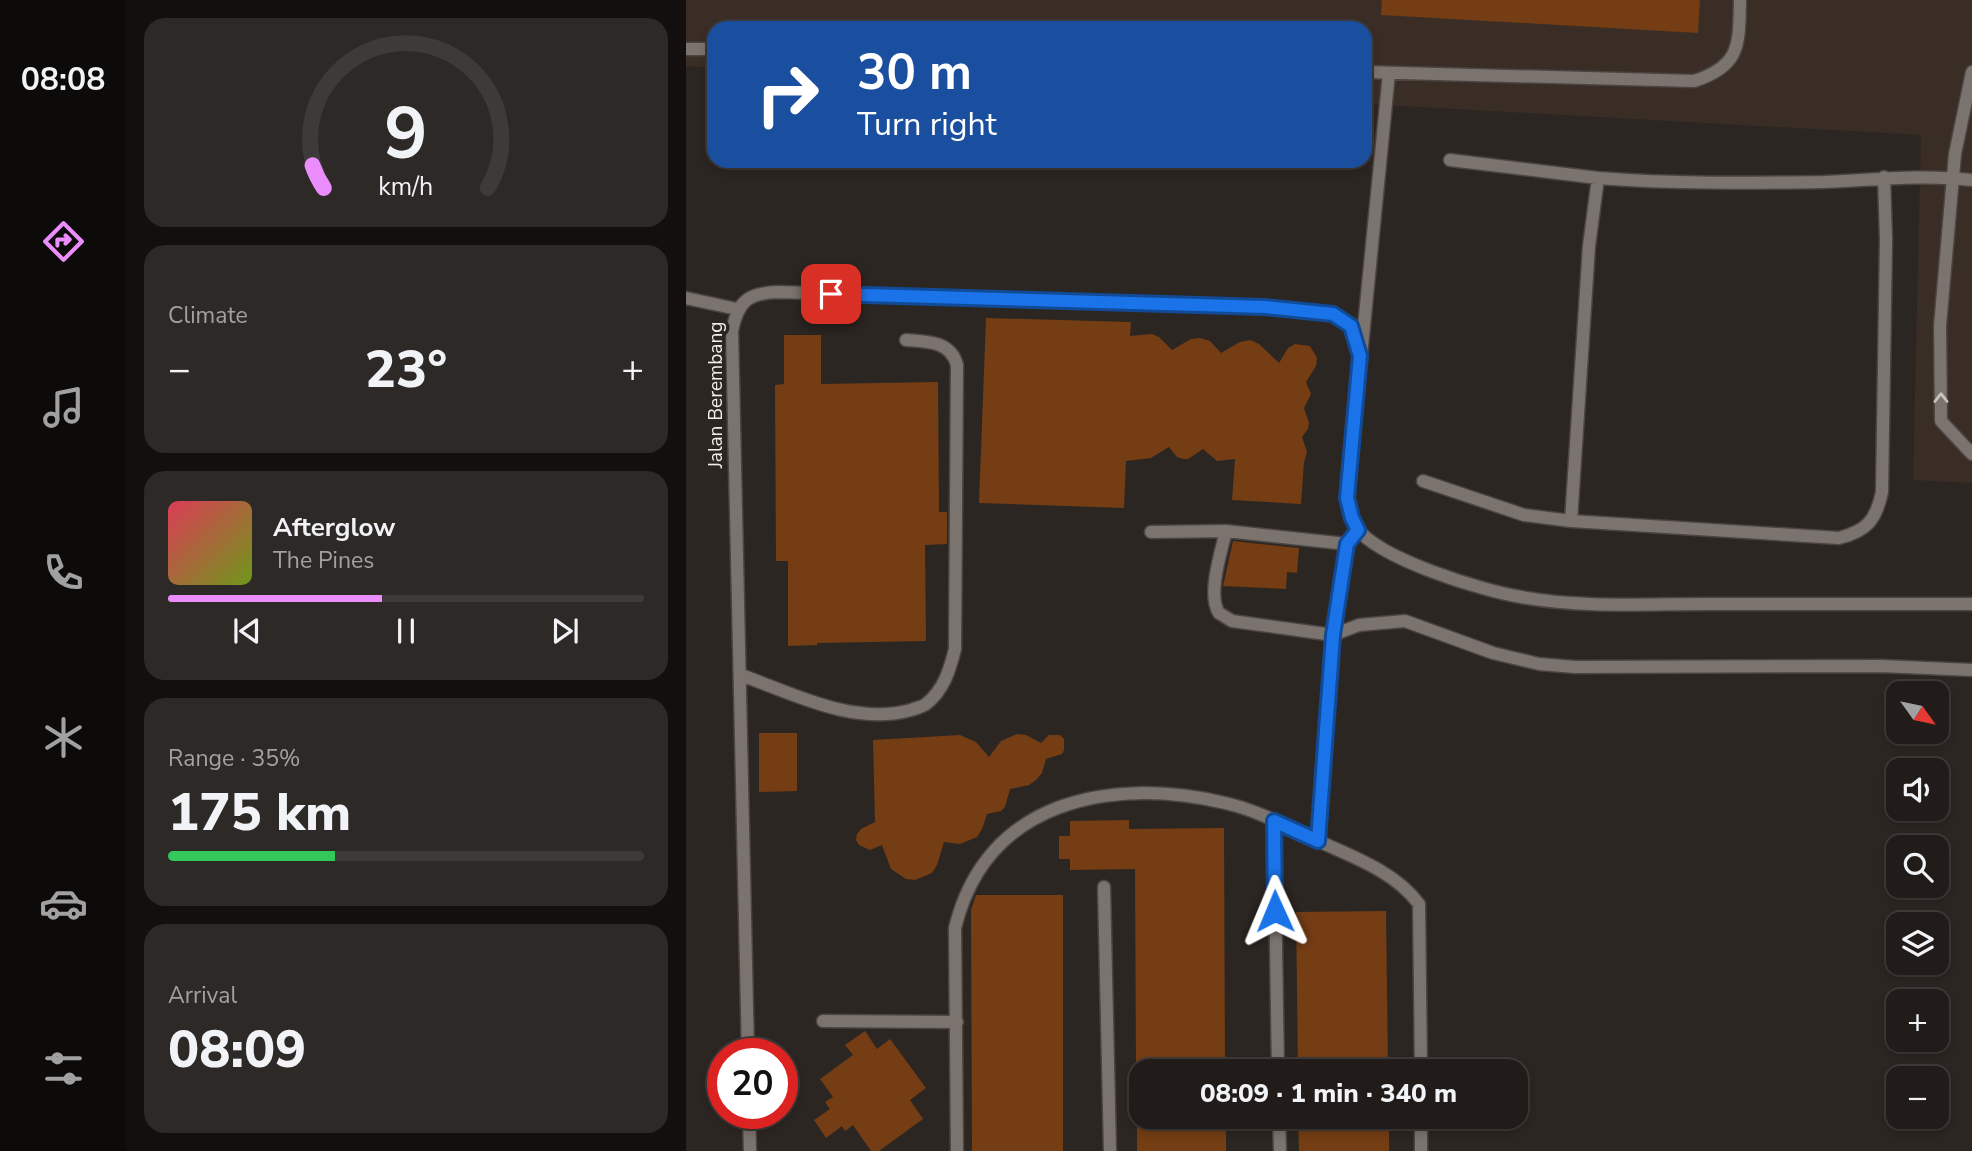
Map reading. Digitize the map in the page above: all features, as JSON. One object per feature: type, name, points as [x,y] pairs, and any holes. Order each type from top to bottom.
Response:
[{"type":"lane","points":[[1372,72],[1694,81],[1711,76],[1726,65],[1736,48],[1740,0]]},
{"type":"lane","points":[[686,49],[707,50]]},
{"type":"lane","points":[[1972,72],[1966,134],[1955,154],[1940,326],[1941,421],[1972,454]]},
{"type":"lane","points":[[1388,73],[1347,498],[1358,530],[1382,548],[1410,563],[1461,581],[1521,597],[1602,604],[1972,604]]},
{"type":"lane","points":[[1450,160],[1641,182],[1786,182],[1884,177],[1954,177],[1972,180]]},
{"type":"lane","points":[[1423,481],[1524,515],[1571,522],[1839,538],[1856,534],[1867,526],[1878,512],[1882,492],[1886,240],[1884,177]]},
{"type":"lane","points":[[1571,522],[1589,246],[1598,178]]},
{"type":"lane","name":"Jalan Berembang","points":[[748,1038],[732,331],[737,309],[754,295],[778,292],[1265,307],[1333,314],[1351,326],[1360,356]]},
{"type":"lane","points":[[686,298],[737,309]]},
{"type":"lane","points":[[741,675],[838,709],[866,714],[900,713],[925,706],[939,691],[950,673],[956,649],[957,365],[956,359],[942,344],[906,340]]},
{"type":"lane","points":[[1318,841],[1333,635],[1347,544],[1358,530]]},
{"type":"lane","points":[[1151,532],[1226,531],[1347,544]]},
{"type":"lane","points":[[1226,531],[1217,568],[1215,600],[1219,613],[1232,621],[1333,635],[1359,625],[1405,621],[1493,653],[1539,664],[1575,667],[1881,666],[1972,670]]},
{"type":"lane","points":[[957,1151],[955,928],[961,903],[984,862],[1019,827],[1062,804],[1118,793],[1155,792],[1226,803],[1318,841],[1387,875],[1410,891],[1419,904],[1421,1059]]},
{"type":"lane","points":[[1274,821],[1278,1059]]},
{"type":"lane","points":[[1104,887],[1111,1151]]},
{"type":"lane","points":[[823,1021],[957,1022]]},
{"type":"lane","points":[[749,1129],[750,1151]]},
{"type":"lane","points":[[1279,1129],[1280,1151]]},
{"type":"lane","points":[[1421,1129],[1421,1151]]},
{"type":"shaded area","points":[[686,0],[1972,0],[1972,483],[1913,480],[1921,135],[1372,104],[1372,21],[707,21],[707,68],[686,66]]},
{"type":"building","points":[[1382,0],[1700,0],[1698,33],[1381,15]]},
{"type":"building","points":[[986,318],[1131,322],[1130,336],[1152,334],[1172,350],[1191,339],[1200,338],[1210,341],[1221,353],[1240,342],[1250,340],[1259,344],[1279,363],[1288,348],[1295,344],[1310,346],[1317,358],[1316,366],[1306,382],[1311,394],[1304,408],[1309,423],[1302,437],[1307,452],[1301,504],[1232,500],[1235,459],[1217,461],[1203,449],[1188,459],[1183,459],[1177,457],[1169,447],[1151,458],[1126,461],[1124,508],[979,503]]},
{"type":"building","points":[[784,335],[821,335],[821,384],[938,382],[939,512],[947,512],[947,544],[925,545],[926,641],[788,646],[788,561],[776,561],[775,385],[784,384]]},
{"type":"building","points":[[1233,541],[1299,548],[1297,573],[1287,572],[1286,589],[1223,586]]},
{"type":"building","points":[[759,733],[797,733],[797,791],[759,792]]},
{"type":"building","points":[[1017,734],[1026,735],[1041,743],[1049,735],[1060,735],[1064,739],[1064,750],[1062,754],[1046,759],[1042,773],[1036,780],[1029,785],[1010,789],[1005,807],[1001,811],[987,814],[977,837],[960,844],[944,842],[932,873],[915,880],[906,879],[891,869],[882,845],[870,850],[859,845],[857,834],[875,822],[873,740],[960,735],[976,742],[989,757],[1001,741]]},
{"type":"building","points":[[1129,820],[1129,829],[1224,828],[1225,1059],[1136,1059],[1135,869],[1070,870],[1070,859],[1059,859],[1059,836],[1070,836],[1070,821]]},
{"type":"building","points":[[976,895],[1063,895],[1063,1151],[972,1151],[971,910]]},
{"type":"building","points":[[1386,911],[1388,1059],[1298,1059],[1296,912]]},
{"type":"building","points":[[865,1031],[877,1049],[890,1039],[926,1088],[910,1100],[923,1119],[879,1151],[871,1151],[853,1125],[845,1131],[842,1126],[826,1138],[814,1120],[830,1109],[825,1102],[833,1097],[820,1079],[853,1055],[845,1045]]},
{"type":"building","points":[[1137,1129],[1226,1129],[1226,1151],[1137,1151]]},
{"type":"building","points":[[1298,1129],[1389,1129],[1389,1151],[1299,1151]]},
{"type":"route","points":[[831,294],[1265,307],[1333,314],[1351,326],[1360,356],[1347,498],[1358,530],[1347,544],[1333,635],[1318,841],[1274,821],[1275,911]]}]
